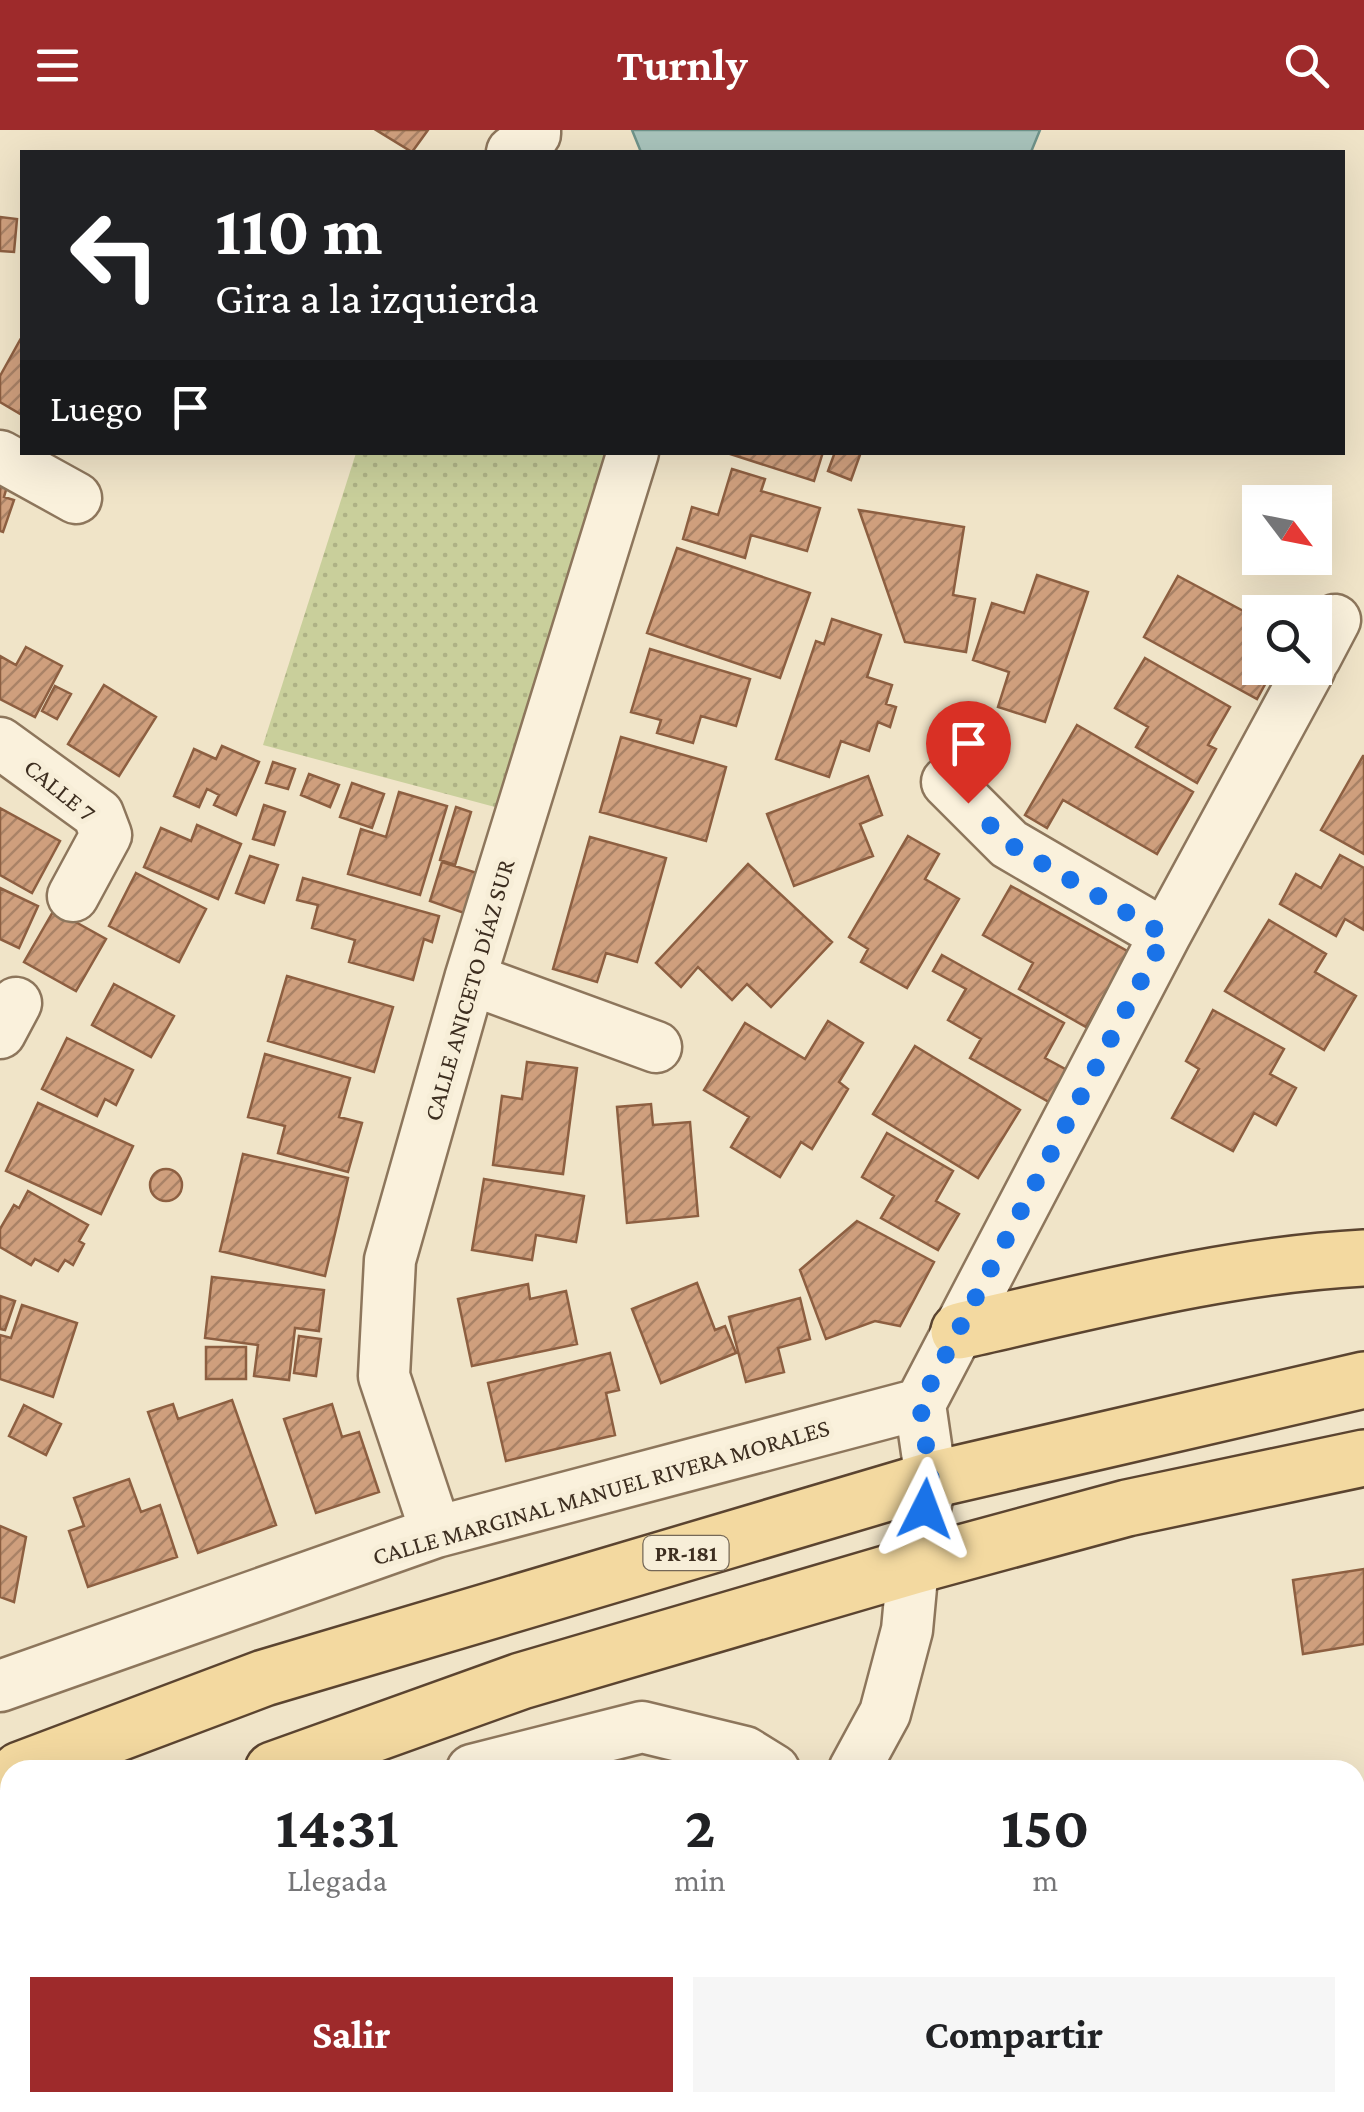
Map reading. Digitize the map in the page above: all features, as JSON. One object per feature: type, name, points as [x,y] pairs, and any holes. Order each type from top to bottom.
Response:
[{"type":"main road","points":[[959,1331],[1354,1248]]},
{"type":"main road","name":"PR-181","points":[[47,1760],[264,1678],[931,1480],[1364,1380]]},
{"type":"main road","points":[[301,1760],[521,1681],[913,1566],[1127,1508],[1364,1458]]},
{"type":"street","points":[[514,150],[535,130]]},
{"type":"street","name":"CALLE ANICETO DÍAZ SUR","points":[[436,1532],[384,1376],[390,1260],[470,980],[631,455]]},
{"type":"street","points":[[0,456],[76,498]]},
{"type":"street","points":[[859,1760],[885,1713],[907,1630],[913,1566],[931,1480],[920,1404],[1301,685]]},
{"type":"street","name":"CALLE 7","points":[[0,743],[98,814],[106,835],[74,896]]},
{"type":"street","points":[[947,782],[1009,844],[1165,935]]},
{"type":"street","points":[[470,980],[656,1047]]},
{"type":"street","name":"CALLE MARGINAL MANUEL RIVERA MORALES","points":[[0,1686],[436,1532],[920,1404]]},
{"type":"street","points":[[512,1760],[642,1728],[745,1752],[758,1760]]},
{"type":"green space","points":[[355,455],[607,455],[495,807],[263,745]]},
{"type":"water","points":[[632,130],[1040,130],[1032,150],[640,150]]},
{"type":"building","points":[[376,130],[428,130],[413,150]]},
{"type":"building","points":[[0,217],[17,219],[14,252],[0,251]]},
{"type":"building","points":[[20,340],[20,414],[0,402],[0,376]]},
{"type":"building","points":[[733,455],[822,455],[814,481]]},
{"type":"building","points":[[834,455],[860,455],[851,480],[828,471]]},
{"type":"building","points":[[732,469],[765,479],[761,491],[820,508],[807,551],[751,535],[745,558],[683,539],[692,507],[718,515]]},
{"type":"building","points":[[0,481],[8,483],[4,497],[14,500],[3,532],[0,531]]},
{"type":"building","points":[[859,510],[964,527],[953,595],[975,599],[966,652],[905,642]]},
{"type":"building","points":[[677,548],[810,593],[780,678],[647,633]]},
{"type":"building","points":[[1037,575],[1088,592],[1045,722],[998,707],[1009,672],[973,660],[992,603],[1024,613]]},
{"type":"building","points":[[1178,576],[1242,610],[1242,685],[1265,685],[1257,699],[1144,637]]},
{"type":"building","points":[[832,619],[881,635],[867,677],[892,685],[886,704],[896,707],[890,727],[878,722],[869,751],[841,741],[829,777],[776,759],[816,641],[824,644]]},
{"type":"building","points":[[26,647],[62,666],[35,717],[0,699],[0,656],[16,665]]},
{"type":"building","points":[[650,649],[750,679],[736,726],[701,716],[693,743],[657,733],[661,720],[631,712]]},
{"type":"building","points":[[1145,658],[1230,707],[1208,745],[1216,749],[1197,783],[1136,747],[1148,727],[1115,708]]},
{"type":"building","points":[[104,685],[156,717],[119,776],[68,744]]},
{"type":"building","points":[[55,686],[71,694],[57,719],[42,711]]},
{"type":"building","points":[[1077,725],[1193,792],[1157,854],[1063,800],[1047,828],[1025,815]]},
{"type":"building","points":[[621,737],[726,767],[706,841],[600,812]]},
{"type":"building","points":[[222,746],[259,762],[236,815],[214,805],[219,795],[207,789],[199,807],[174,796],[194,749],[216,759]]},
{"type":"building","points":[[1364,756],[1364,854],[1321,830]]},
{"type":"building","points":[[273,762],[295,769],[288,789],[266,783]]},
{"type":"building","points":[[309,774],[339,785],[330,807],[301,795]]},
{"type":"building","points":[[868,776],[882,815],[860,824],[873,856],[794,886],[767,814]]},
{"type":"building","points":[[352,783],[384,794],[372,828],[340,817]]},
{"type":"building","points":[[399,792],[447,806],[420,895],[348,874],[361,829],[386,837]]},
{"type":"building","points":[[264,805],[285,812],[274,845],[253,839]]},
{"type":"building","points":[[456,807],[471,812],[455,865],[440,860]]},
{"type":"building","points":[[0,808],[60,841],[32,893],[0,875]]},
{"type":"building","points":[[197,825],[241,844],[218,899],[144,867],[161,828],[191,841]]},
{"type":"building","points":[[908,836],[939,854],[925,879],[959,899],[907,988],[861,962],[868,949],[849,937]]},
{"type":"building","points":[[590,837],[666,858],[637,962],[606,953],[597,982],[553,969]]},
{"type":"building","points":[[1340,855],[1364,868],[1364,930],[1345,919],[1336,936],[1280,904],[1296,874],[1321,888]]},
{"type":"building","points":[[250,856],[278,865],[264,903],[236,893]]},
{"type":"building","points":[[442,862],[477,873],[464,913],[430,901]]},
{"type":"building","points":[[748,864],[832,942],[771,1007],[747,984],[732,1000],[698,967],[681,987],[656,963]]},
{"type":"building","points":[[136,873],[206,909],[179,962],[109,926]]},
{"type":"building","points":[[303,878],[439,916],[432,942],[424,939],[413,980],[349,962],[355,940],[312,928],[318,905],[297,900]]},
{"type":"building","points":[[1011,886],[1129,952],[1086,1027],[1019,989],[1033,963],[983,935]]},
{"type":"building","points":[[0,888],[38,906],[19,948],[0,939]]},
{"type":"building","points":[[54,910],[106,939],[76,991],[24,962]]},
{"type":"building","points":[[1269,920],[1326,954],[1315,972],[1356,996],[1324,1050],[1225,991]]},
{"type":"building","points":[[942,955],[1064,1023],[1045,1058],[1067,1070],[1049,1102],[970,1058],[981,1039],[948,1020],[966,989],[933,971]]},
{"type":"building","points":[[287,976],[393,1007],[374,1072],[268,1041]]},
{"type":"building","points":[[114,984],[174,1016],[151,1057],[92,1025]]},
{"type":"building","points":[[1213,1010],[1284,1049],[1270,1074],[1296,1088],[1276,1125],[1254,1113],[1233,1151],[1172,1118],[1199,1069],[1186,1061]]},
{"type":"building","points":[[828,1021],[863,1043],[839,1082],[848,1089],[812,1149],[801,1142],[780,1177],[731,1147],[749,1117],[704,1090],[745,1023],[805,1059]]},
{"type":"building","points":[[67,1038],[133,1070],[116,1105],[105,1099],[97,1116],[42,1089]]},
{"type":"building","points":[[915,1046],[1020,1110],[978,1178],[873,1114]]},
{"type":"building","points":[[265,1054],[350,1078],[339,1117],[362,1123],[348,1172],[278,1153],[285,1126],[248,1117]]},
{"type":"building","points":[[527,1062],[577,1068],[563,1174],[493,1165],[502,1096],[522,1099]]},
{"type":"building","points":[[38,1103],[133,1146],[101,1214],[6,1171]]},
{"type":"building","points":[[651,1104],[653,1125],[690,1122],[698,1216],[627,1223],[617,1107]]},
{"type":"building","points":[[887,1133],[953,1171],[936,1201],[959,1214],[938,1250],[881,1218],[894,1196],[862,1177]]},
{"type":"building","points":[[243,1154],[348,1178],[325,1276],[220,1251]]},
{"type":"building","points":[[166,1169],[177,1174],[182,1185],[177,1196],[166,1201],[155,1196],[150,1185],[155,1174]]},
{"type":"building","points":[[484,1179],[584,1196],[576,1242],[536,1235],[532,1260],[472,1250]]},
{"type":"building","points":[[28,1191],[88,1225],[73,1265],[65,1260],[58,1271],[35,1259],[31,1265],[0,1247],[0,1229]]},
{"type":"building","points":[[857,1221],[934,1262],[900,1326],[875,1321],[826,1339],[800,1270]]},
{"type":"building","points":[[212,1277],[324,1290],[319,1331],[295,1328],[289,1380],[254,1376],[258,1345],[205,1338]]},
{"type":"building","points":[[697,1283],[715,1330],[725,1326],[736,1353],[661,1383],[632,1309]]},
{"type":"building","points":[[528,1284],[530,1299],[566,1291],[577,1344],[472,1366],[458,1299]]},
{"type":"building","points":[[0,1296],[15,1301],[5,1330],[0,1329]]},
{"type":"building","points":[[800,1298],[810,1339],[778,1348],[784,1372],[746,1382],[729,1317]]},
{"type":"building","points":[[22,1305],[77,1323],[53,1397],[0,1379],[0,1335],[11,1338]]},
{"type":"building","points":[[299,1336],[321,1339],[316,1376],[294,1373]]},
{"type":"building","points":[[206,1347],[246,1347],[246,1379],[206,1379]]},
{"type":"building","points":[[610,1353],[619,1390],[606,1393],[615,1435],[506,1461],[488,1383]]},
{"type":"building","points":[[232,1400],[276,1525],[198,1553],[148,1412],[173,1404],[178,1419]]},
{"type":"building","points":[[332,1404],[342,1437],[359,1432],[379,1492],[316,1513],[284,1419]]},
{"type":"building","points":[[24,1405],[61,1424],[46,1455],[9,1436]]},
{"type":"building","points":[[129,1479],[141,1512],[160,1505],[177,1557],[88,1587],[69,1531],[84,1526],[74,1498]]},
{"type":"building","points":[[0,1526],[26,1537],[14,1602],[0,1597]]},
{"type":"building","points":[[1364,1569],[1364,1644],[1303,1654],[1293,1580]]},
{"type":"route","points":[[925,1509],[931,1480],[920,1404],[1165,935],[1009,844],[968,803]]}]
